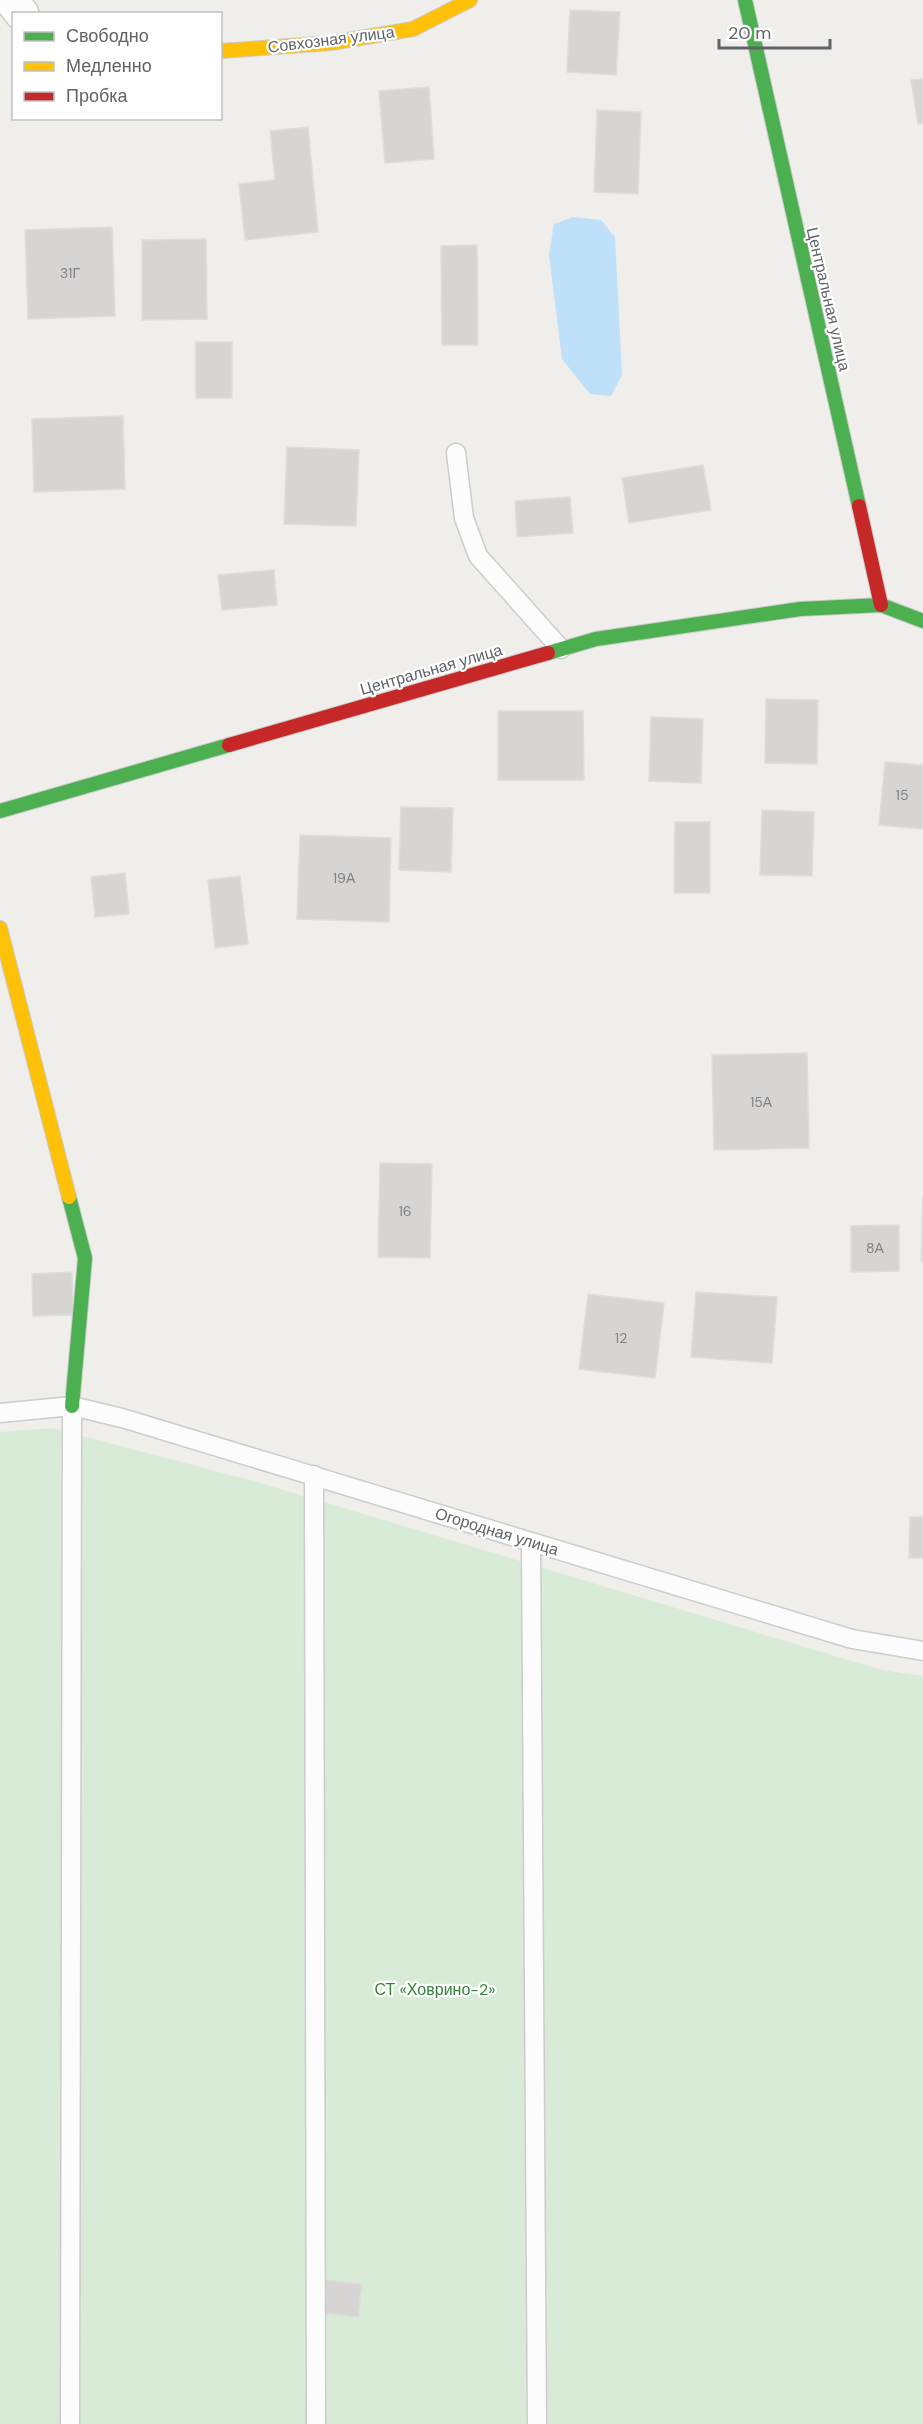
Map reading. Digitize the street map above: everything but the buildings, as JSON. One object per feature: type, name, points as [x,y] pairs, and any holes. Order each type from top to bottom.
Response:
[{"type":"street","points":[[11,0],[20,12]]},
{"type":"street","name":"Совхозная улица","points":[[222,51],[332,43],[413,28],[470,0]]},
{"type":"street","name":"Центральная улица","points":[[745,0],[881,605]]},
{"type":"street","name":"Центральная улица","points":[[0,811],[596,639],[800,609],[881,605],[923,621]]},
{"type":"street","points":[[0,928],[85,1258],[72,1407]]},
{"type":"lane","points":[[456,453],[464,518],[478,556],[561,649]]},
{"type":"lane","points":[[70,2424],[72,1407]]},
{"type":"lane","name":"Огородная улица","points":[[0,1413],[72,1407],[122,1418],[852,1639],[923,1651]]},
{"type":"lane","points":[[314,1475],[316,2424]]},
{"type":"lane","points":[[531,1542],[537,2424]]},
{"type":"green space","name":"СТ «Ховрино-2»","points":[[52,1428],[257,1482],[882,1670],[923,1676],[923,2424],[0,2424],[0,1432]]},
{"type":"water","points":[[573,217],[601,220],[615,237],[622,375],[611,396],[590,394],[562,359],[549,255],[554,224]]},
{"type":"traffic: fast","points":[[745,0],[859,506]]},
{"type":"traffic: fast","points":[[548,653],[596,639],[800,609],[881,605],[923,621]]},
{"type":"traffic: fast","points":[[0,811],[229,745]]},
{"type":"traffic: fast","points":[[69,1197],[85,1258],[72,1406]]},
{"type":"traffic: slow","points":[[222,51],[331,43],[413,29],[470,0]]},
{"type":"traffic: slow","points":[[0,928],[69,1197]]},
{"type":"traffic: jam","points":[[859,506],[881,605]]},
{"type":"traffic: jam","points":[[229,745],[548,653]]}]
